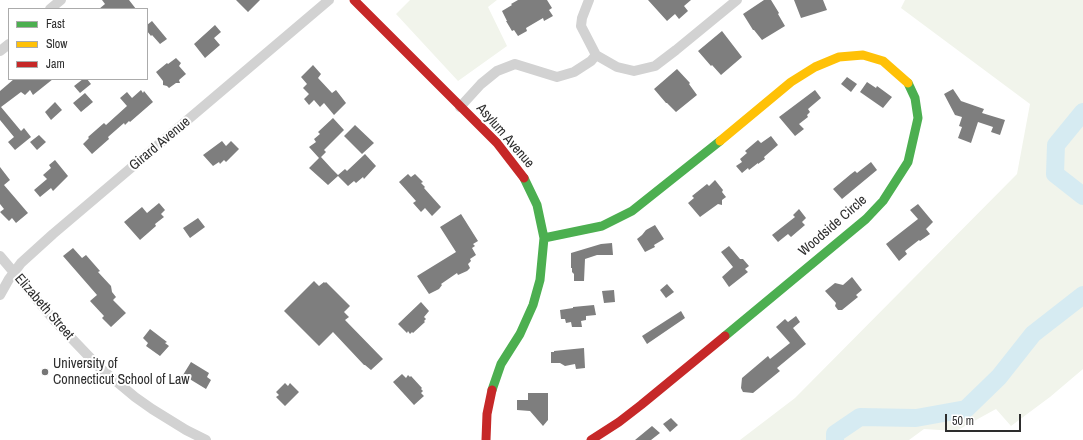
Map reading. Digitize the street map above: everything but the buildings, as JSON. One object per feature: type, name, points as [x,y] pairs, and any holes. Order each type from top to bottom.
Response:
[{"type":"street","points":[[51,8],[61,0]]},
{"type":"street","name":"Girard Avenue","points":[[0,295],[21,263],[53,234],[329,0]]},
{"type":"street","name":"Asylum Avenue","points":[[354,0],[497,143],[524,178],[537,205],[544,238],[540,280],[533,305],[520,334],[501,364],[490,396],[487,414],[486,440]]},
{"type":"street","points":[[589,0],[582,18],[581,26],[596,55],[617,67],[634,71],[655,66],[737,0]]},
{"type":"street","points":[[0,52],[8,45]]},
{"type":"street","points":[[460,107],[481,84],[497,71],[515,64],[557,77],[574,72],[591,61],[596,55]]},
{"type":"street","name":"Woodside Circle","points":[[544,238],[602,226],[632,211],[791,82],[815,66],[839,57],[863,55],[883,62],[899,74],[908,83],[915,98],[918,118],[908,162],[883,201],[866,219],[619,422],[591,440]]},
{"type":"street","name":"Elizabeth Street","points":[[0,256],[69,336],[99,367],[152,409],[186,430],[206,440]]},
{"type":"shaded area","points":[[410,0],[497,0],[488,7],[507,46],[458,81],[396,14]]},
{"type":"shaded area","points":[[905,0],[1083,0],[1083,369],[1050,397],[1011,426],[996,409],[956,431],[924,429],[909,440],[740,440],[795,398],[1017,174],[1030,104],[901,8]]},
{"type":"waterway","points":[[1083,112],[1056,145],[1055,174],[1083,196]]},
{"type":"waterway","points":[[835,440],[835,434],[860,417],[916,418],[966,409],[999,377],[1033,334],[1083,295]]},
{"type":"traffic: fast","points":[[725,336],[866,219],[883,201],[908,162],[918,118],[915,98],[908,83]]},
{"type":"traffic: fast","points":[[544,238],[602,226],[632,211],[720,141]]},
{"type":"traffic: fast","points":[[492,390],[501,364],[520,334],[533,305],[540,280],[544,238],[537,205],[524,178]]},
{"type":"traffic: slow","points":[[720,141],[791,82],[815,67],[839,57],[863,55],[883,61],[908,83]]},
{"type":"traffic: jam","points":[[354,0],[497,143],[524,178]]},
{"type":"traffic: jam","points":[[591,440],[619,422],[641,405],[725,336]]},
{"type":"traffic: jam","points":[[486,440],[487,414],[492,390]]},
{"type":"place","name":"University of Connecticut School of Law","points":[[45,372]]}]
